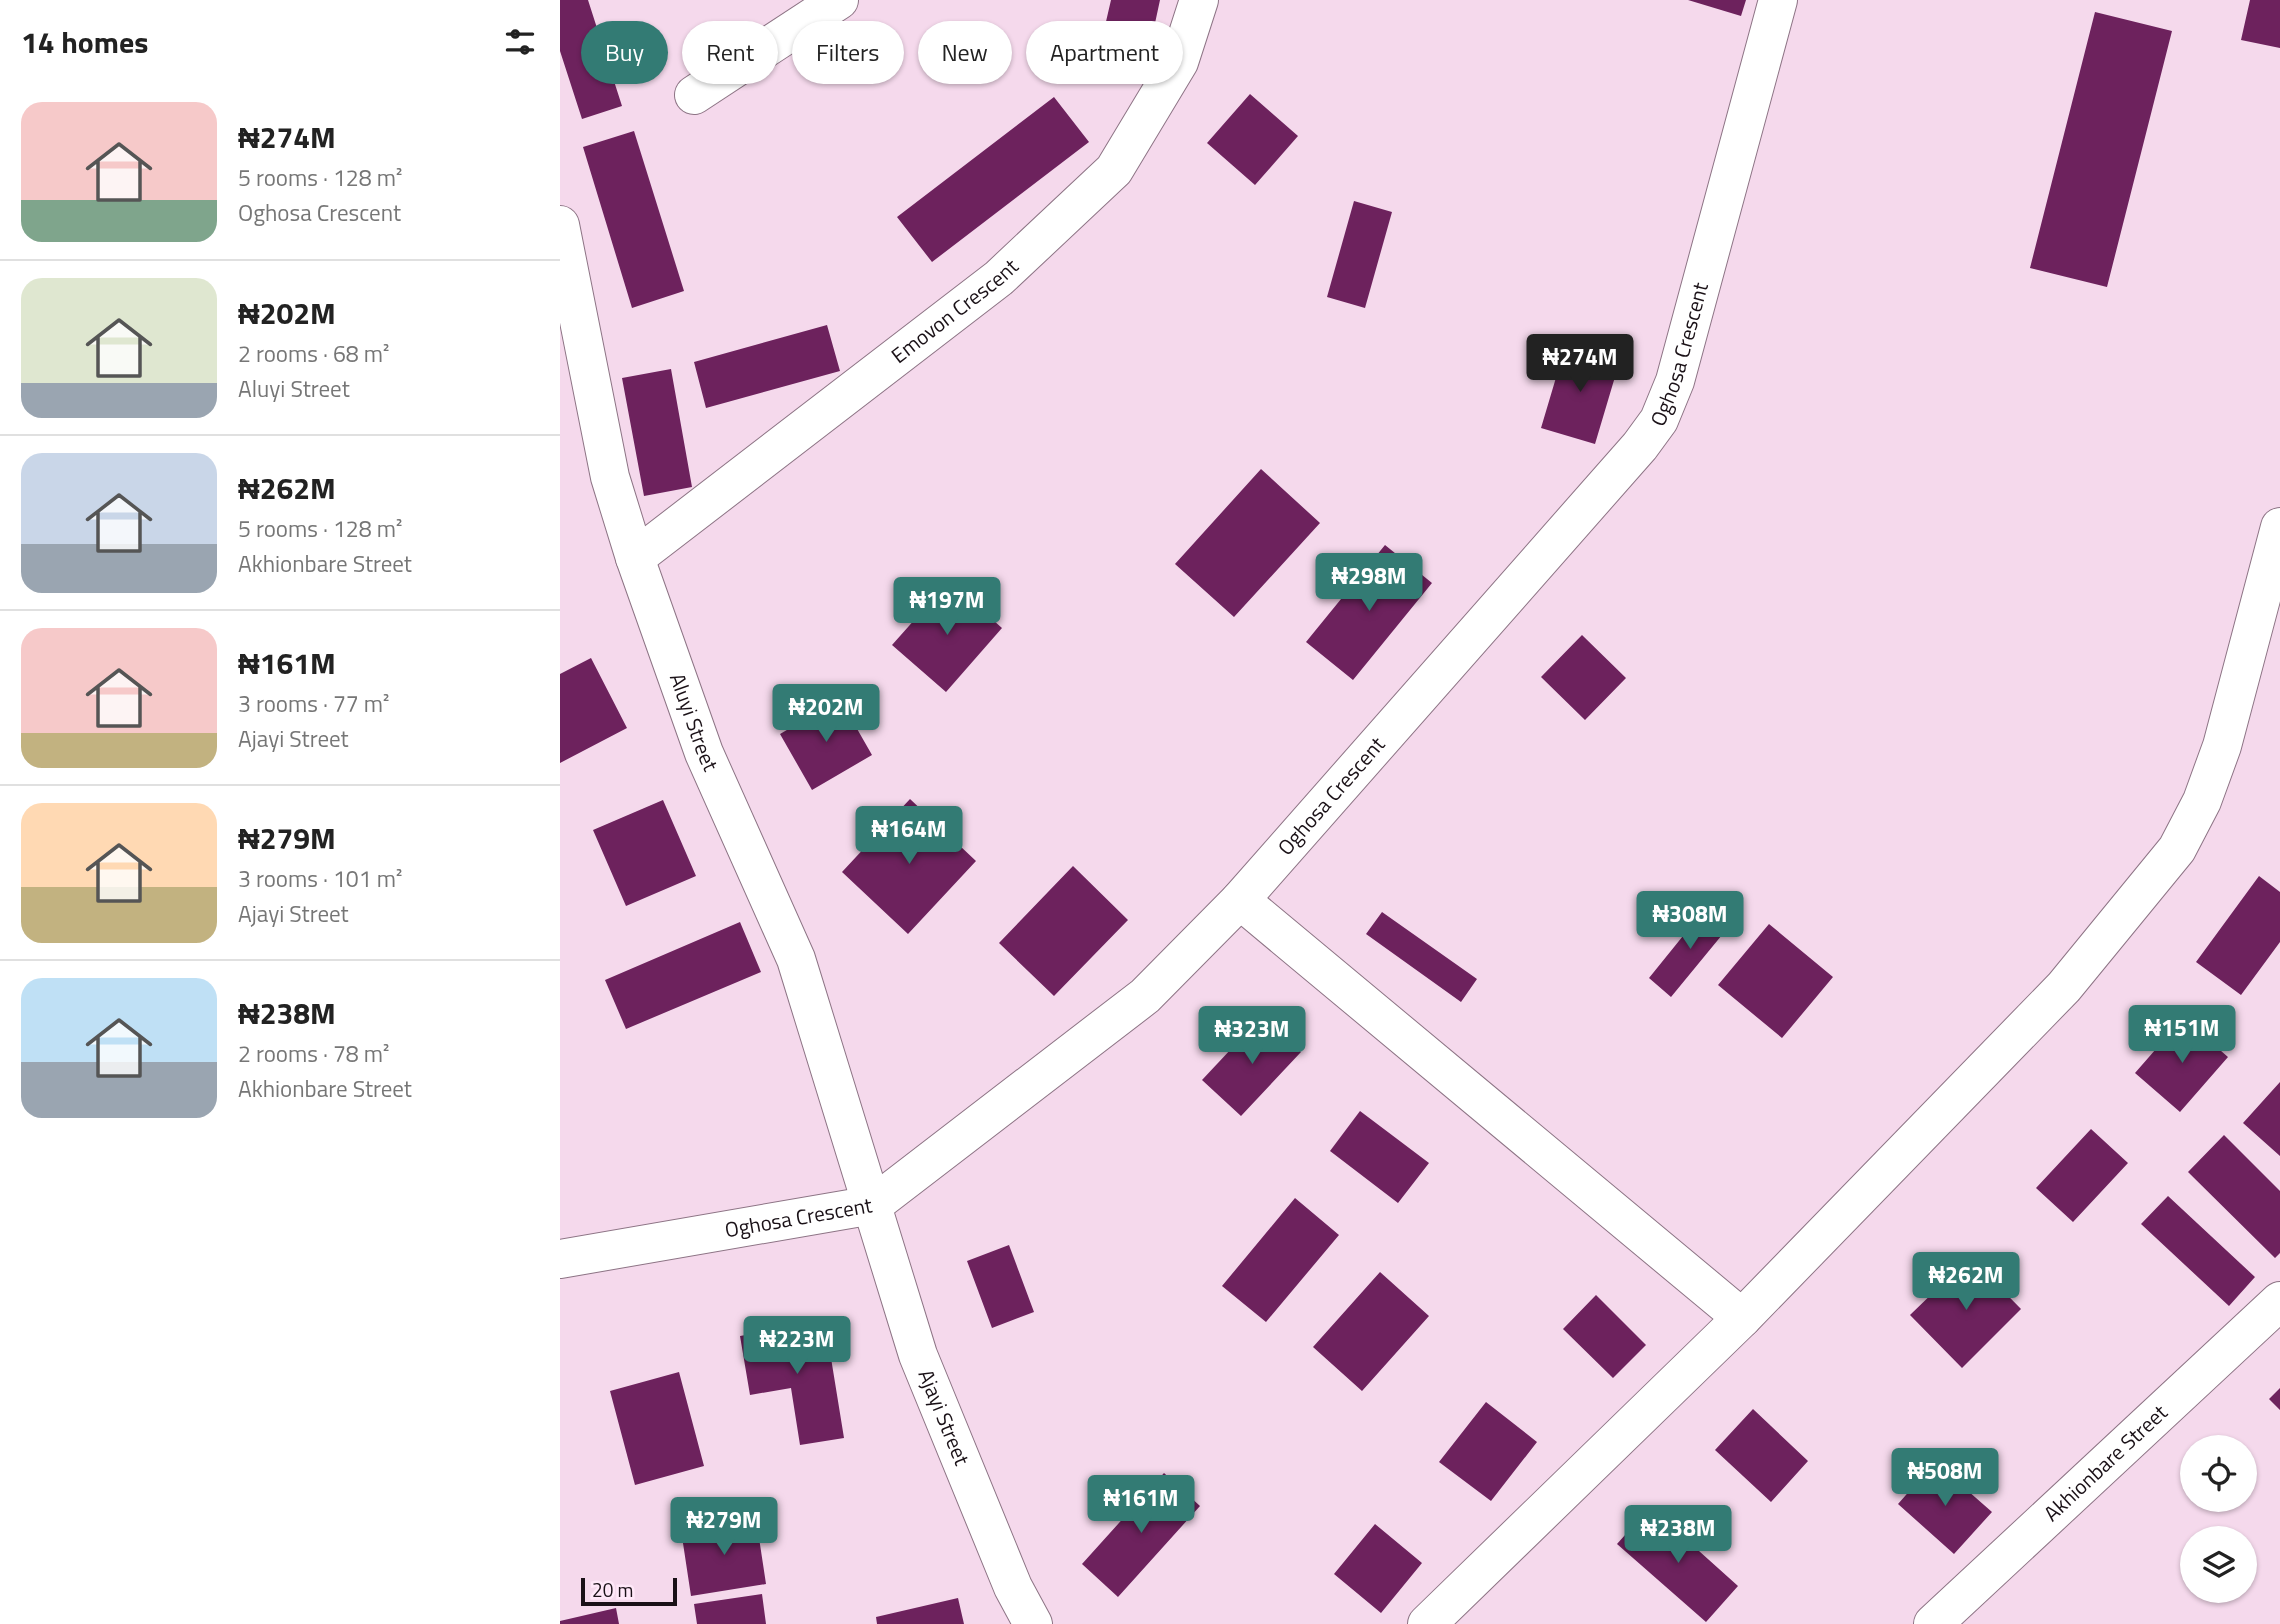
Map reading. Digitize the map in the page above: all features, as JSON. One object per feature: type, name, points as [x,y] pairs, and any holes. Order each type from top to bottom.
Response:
[{"type":"street","points":[[694,95],[839,0]]},
{"type":"street","name":"Emovon Crescent","points":[[635,558],[999,278],[1114,170],[1179,62],[1199,0]]},
{"type":"street","name":"Oghosa Crescent","points":[[560,1259],[873,1205],[1146,996],[1240,900],[1640,446],[1659,420],[1675,381],[1778,0]]},
{"type":"street","name":"Aluyi Street","points":[[560,225],[610,477],[635,558],[704,753],[796,959],[873,1205]]},
{"type":"street","points":[[1427,1624],[1742,1318],[2064,987],[2177,849],[2202,801],[2222,746],[2280,527]]},
{"type":"street","points":[[1240,900],[1742,1318]]},
{"type":"street","name":"Ajayi Street","points":[[873,1205],[918,1355],[1013,1587],[1033,1624]]},
{"type":"street","name":"Akhionbare Street","points":[[1933,1624],[2280,1301]]},
{"type":"building","points":[[560,0],[588,0],[595,21],[581,21],[581,84],[615,84],[622,106],[582,119],[560,51]]},
{"type":"building","points":[[1111,0],[1160,0],[1155,21],[1106,21]]},
{"type":"building","points":[[1688,0],[1746,0],[1741,16]]},
{"type":"building","points":[[2250,0],[2280,0],[2280,48],[2241,40]]},
{"type":"building","points":[[2095,12],[2172,31],[2107,287],[2030,268]]},
{"type":"building","points":[[1250,94],[1298,136],[1255,185],[1207,143]]},
{"type":"building","points":[[1054,97],[1089,142],[932,262],[897,217]]},
{"type":"building","points":[[634,131],[684,291],[632,308],[583,147]]},
{"type":"building","points":[[1354,201],[1392,212],[1365,308],[1327,297]]},
{"type":"building","points":[[827,325],[840,371],[706,408],[694,362]]},
{"type":"building","points":[[1566,344],[1620,360],[1595,444],[1541,428]]},
{"type":"building","points":[[671,369],[692,487],[644,496],[622,378]]},
{"type":"building","points":[[1261,469],[1320,523],[1234,617],[1175,564]]},
{"type":"building","points":[[1385,545],[1432,583],[1353,680],[1306,642]]},
{"type":"building","points":[[949,581],[1002,628],[946,692],[892,645]]},
{"type":"building","points":[[1582,635],[1626,678],[1585,720],[1541,677]]},
{"type":"building","points":[[591,658],[627,728],[560,763],[560,674]]},
{"type":"building","points":[[840,699],[872,755],[812,790],[780,734]]},
{"type":"building","points":[[910,799],[976,861],[908,934],[842,872]]},
{"type":"building","points":[[663,800],[696,876],[626,906],[593,830]]},
{"type":"building","points":[[1073,866],[1128,920],[1054,996],[999,943]]},
{"type":"building","points":[[2259,876],[2280,892],[2280,942],[2241,995],[2196,962]]},
{"type":"building","points":[[1708,905],[1731,924],[1671,997],[1649,978]]},
{"type":"building","points":[[1382,912],[1477,979],[1461,1002],[1366,934]]},
{"type":"building","points":[[740,922],[761,972],[626,1029],[605,980]]},
{"type":"building","points":[[1769,924],[1833,977],[1782,1038],[1718,985]]},
{"type":"building","points":[[1262,1016],[1301,1052],[1241,1116],[1202,1080]]},
{"type":"building","points":[[2183,1018],[2228,1057],[2180,1112],[2135,1073]]},
{"type":"building","points":[[2280,1082],[2280,1156],[2243,1123]]},
{"type":"building","points":[[1360,1111],[1429,1163],[1398,1203],[1330,1151]]},
{"type":"building","points":[[2091,1129],[2128,1163],[2073,1222],[2036,1188]]},
{"type":"building","points":[[2224,1135],[2280,1191],[2280,1253],[2275,1258],[2188,1172]]},
{"type":"building","points":[[2168,1196],[2255,1277],[2229,1306],[2141,1224]]},
{"type":"building","points":[[1295,1198],[1339,1235],[1266,1322],[1222,1286]]},
{"type":"building","points":[[1009,1245],[1034,1312],[992,1328],[967,1261]]},
{"type":"building","points":[[1970,1257],[2021,1309],[1962,1368],[1910,1315]]},
{"type":"building","points":[[1380,1272],[1429,1316],[1362,1391],[1313,1347]]},
{"type":"building","points":[[1596,1295],[1646,1345],[1613,1378],[1563,1329]]},
{"type":"building","points":[[825,1321],[844,1438],[800,1445],[791,1388],[750,1395],[740,1336]]},
{"type":"building","points":[[679,1372],[704,1466],[635,1485],[610,1391]]},
{"type":"building","points":[[2280,1388],[2280,1410],[2269,1399]]},
{"type":"building","points":[[1486,1402],[1537,1442],[1491,1501],[1439,1462]]},
{"type":"building","points":[[1753,1409],[1808,1461],[1771,1502],[1715,1450]]},
{"type":"building","points":[[1935,1462],[1992,1512],[1954,1554],[1898,1504]]},
{"type":"building","points":[[1164,1473],[1200,1506],[1118,1597],[1082,1564]]},
{"type":"building","points":[[1650,1507],[1738,1586],[1706,1622],[1617,1544]]},
{"type":"building","points":[[756,1518],[766,1584],[691,1596],[681,1530]]},
{"type":"building","points":[[1375,1524],[1422,1563],[1381,1613],[1334,1574]]},
{"type":"building","points":[[762,1594],[766,1624],[697,1624],[694,1604]]},
{"type":"building","points":[[958,1598],[964,1624],[877,1624],[876,1617]]},
{"type":"building","points":[[616,1608],[619,1624],[560,1624],[560,1621]]}]
